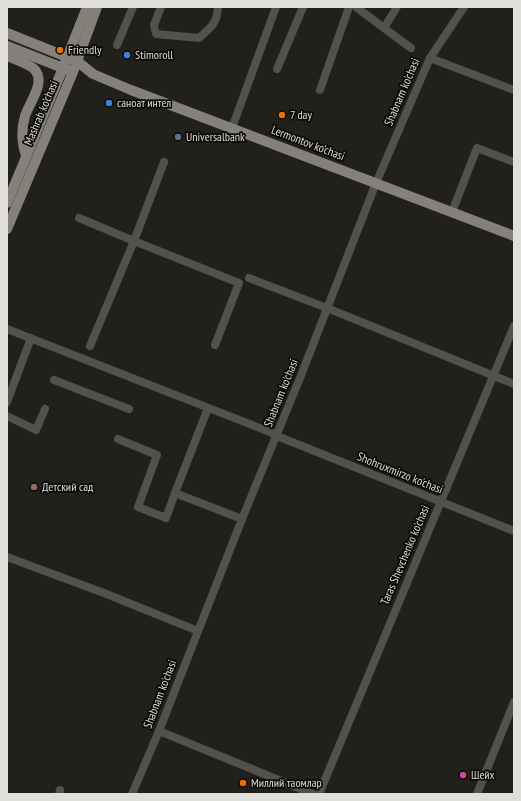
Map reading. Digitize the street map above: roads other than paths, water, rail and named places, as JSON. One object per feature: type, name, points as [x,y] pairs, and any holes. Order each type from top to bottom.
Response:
[{"type":"main road","name":"Mashrab ko'chasi","points":[[8,197],[63,68],[87,7]]},
{"type":"main road","name":"Mashrab ko'chasi","points":[[7,229],[73,72],[97,7]]},
{"type":"main road","name":"Lermontov ko’chasi","points":[[7,33],[67,56],[77,61],[93,74]]},
{"type":"main road","name":"Lermontov ko’chasi","points":[[7,46],[73,72],[93,74],[514,236]]},
{"type":"main road","points":[[7,56],[32,67],[38,78],[36,92],[25,117],[22,138],[26,156]]},
{"type":"street","points":[[117,45],[133,7]]},
{"type":"street","points":[[161,7],[154,25],[156,34],[199,38],[212,26],[218,17],[218,7]]},
{"type":"street","points":[[232,128],[276,7]]},
{"type":"street","points":[[277,69],[303,7]]},
{"type":"street","points":[[320,90],[349,7]]},
{"type":"street","points":[[356,7],[411,48]]},
{"type":"street","points":[[384,28],[397,7]]},
{"type":"street","name":"Shabnam ko'chasi","points":[[132,794],[242,519],[277,436],[376,182],[430,58],[464,7]]},
{"type":"street","points":[[430,58],[514,90]]},
{"type":"street","points":[[452,212],[477,148],[514,162]]},
{"type":"street","points":[[90,346],[134,241],[164,162]]},
{"type":"street","points":[[79,218],[239,283],[215,345]]},
{"type":"street","points":[[249,278],[514,384]]},
{"type":"street","name":"Taras Shevchenko ko'chasi","points":[[319,794],[514,326]]},
{"type":"street","name":"Shohruxmirzo ko'chasi","points":[[7,329],[270,432],[514,531]]},
{"type":"street","points":[[7,402],[31,338]]},
{"type":"street","points":[[54,380],[129,409]]},
{"type":"street","points":[[118,439],[157,455],[138,507],[166,518],[208,408]]},
{"type":"street","points":[[7,416],[36,430],[45,409]]},
{"type":"street","points":[[175,493],[242,519]]},
{"type":"street","points":[[7,557],[104,593],[198,631]]},
{"type":"street","points":[[477,794],[514,702]]},
{"type":"street","points":[[158,731],[313,794]]},
{"type":"place","name":"Friendly","points":[[60,50]]},
{"type":"place","name":"Stimoroll","points":[[127,55]]},
{"type":"place","name":"саноат интел","points":[[109,103]]},
{"type":"place","name":"7 day","points":[[282,115]]},
{"type":"place","name":"Universalbank","points":[[178,137]]},
{"type":"place","name":"Детский сад","points":[[34,487]]},
{"type":"place","name":"Шейх","points":[[463,775]]},
{"type":"place","name":"Миллий таомлар","points":[[243,783]]}]
